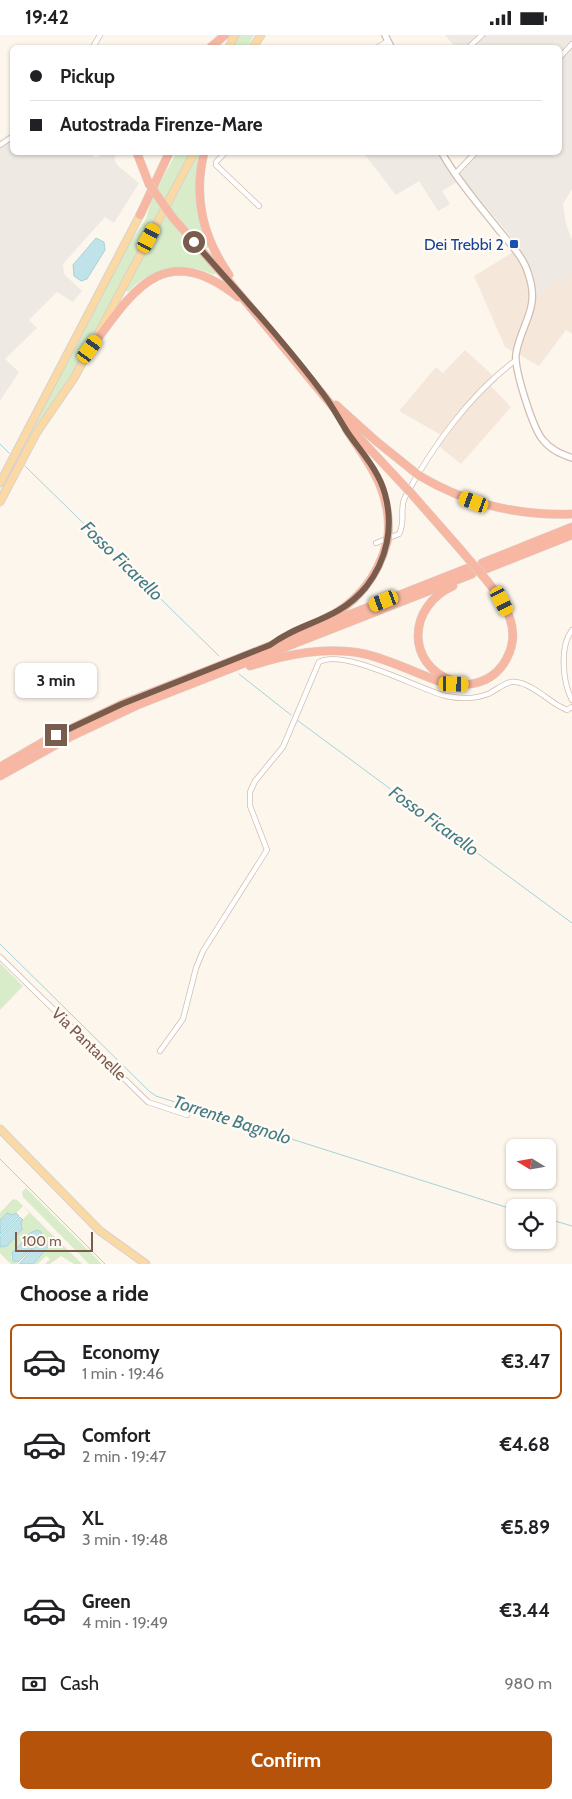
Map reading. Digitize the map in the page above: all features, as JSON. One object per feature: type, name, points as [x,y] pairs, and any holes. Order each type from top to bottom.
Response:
[{"type":"highway","points":[[213,45],[225,35]]},
{"type":"highway","points":[[137,155],[149,184],[173,218],[325,395],[353,431],[488,582],[511,620],[513,640],[507,659],[502,667],[487,679],[470,684],[441,682],[366,654],[330,650],[286,655],[228,674],[216,675]]},
{"type":"highway","points":[[140,215],[168,155]]},
{"type":"highway","points":[[203,155],[199,172],[198,196],[204,228],[216,256],[251,308]]},
{"type":"highway","points":[[90,349],[130,295],[150,279],[163,274],[174,272],[202,275],[221,284],[251,308]]},
{"type":"highway","points":[[325,395],[371,437],[419,475],[462,497],[495,508],[531,514],[572,513]]},
{"type":"highway","points":[[270,645],[282,637],[328,617],[355,598],[376,572],[388,539],[388,509],[382,485],[325,395]]},
{"type":"highway","points":[[572,527],[485,568],[572,535]]},
{"type":"highway","points":[[470,684],[449,679],[436,671],[420,652],[417,636],[419,622],[425,608],[448,588],[472,573]]},
{"type":"highway","points":[[0,767],[45,741],[108,710],[270,645],[472,573]]},
{"type":"highway","points":[[0,776],[42,751],[106,719],[472,573]]},
{"type":"main road","points":[[0,483],[172,155]]},
{"type":"main road","points":[[0,502],[45,419],[90,349],[193,155]]},
{"type":"main road","points":[[0,1129],[100,1231],[146,1264]]},
{"type":"street","points":[[385,35],[389,44]]},
{"type":"street","points":[[471,45],[482,35]]},
{"type":"street","points":[[562,55],[572,44]]},
{"type":"street","points":[[223,155],[216,162],[217,166],[259,206]]},
{"type":"street","points":[[443,155],[455,174],[515,249],[528,271],[532,292],[532,308],[518,348],[516,361],[541,437],[554,450],[572,458]]},
{"type":"street","points":[[455,174],[473,155]]},
{"type":"street","points":[[376,543],[398,534],[403,523],[403,502],[425,465],[474,396],[516,361]]},
{"type":"street","points":[[572,630],[564,653],[567,687],[572,700]]},
{"type":"street","points":[[160,1051],[183,1019],[196,968],[203,951],[267,850],[250,806],[250,792],[255,781],[283,747],[319,662],[329,659],[361,665],[435,692],[457,697],[487,694],[508,683],[516,682],[559,707],[567,710],[572,707]]},
{"type":"street","name":"Via Pantanelle","points":[[0,957],[148,1102],[187,1115]]},
{"type":"shaded area","points":[[445,35],[572,35],[572,189],[563,204],[566,224],[572,240],[572,273],[540,294],[520,248],[455,169],[468,155],[562,155],[562,45],[453,45]]},
{"type":"shaded area","points":[[10,133],[10,155],[92,155],[96,158],[101,155],[117,155],[114,159],[117,165],[139,183],[114,223],[105,217],[63,264],[64,274],[82,291],[73,302],[57,292],[29,320],[37,328],[5,359],[19,372],[0,401],[0,140]]},
{"type":"shaded area","points":[[365,155],[443,155],[460,180],[442,191],[450,204],[438,211],[419,181],[396,195]]},
{"type":"shaded area","points":[[520,248],[540,293],[572,273],[572,334],[566,330],[539,366],[505,347],[474,276]]},
{"type":"shaded area","points":[[465,350],[498,380],[491,386],[511,407],[461,464],[436,444],[441,435],[399,411],[436,367],[443,373]]},
{"type":"green space","points":[[238,35],[254,35],[248,45],[233,45]]},
{"type":"green space","points":[[175,155],[189,155],[81,359],[34,431],[0,494],[0,490],[125,249],[146,219],[152,198]]},
{"type":"green space","points":[[197,155],[201,155],[197,177],[197,201],[205,236],[210,247],[206,248],[177,217],[172,222],[216,272],[214,275],[203,270],[191,268],[168,269],[147,277],[128,292],[125,290]]},
{"type":"green space","points":[[0,963],[23,986],[0,1010]]},
{"type":"green space","points":[[26,1188],[102,1264],[89,1264],[23,1197],[22,1192]]},
{"type":"green space","points":[[13,1199],[17,1200],[82,1264],[74,1264],[61,1256],[50,1264],[45,1264],[50,1259],[46,1256],[38,1264],[33,1264],[49,1247],[46,1238],[37,1230],[26,1238],[12,1254],[11,1258],[18,1264],[11,1264],[0,1253],[0,1247],[7,1246],[22,1231],[20,1222],[29,1213],[23,1206],[13,1216],[5,1214],[0,1220],[0,1213]]},
{"type":"water","points":[[96,238],[104,242],[105,250],[87,279],[81,281],[74,276],[73,265]]},
{"type":"water","points":[[7,1213],[13,1215],[16,1213],[19,1216],[0,1235],[0,1220]]},
{"type":"water","points":[[20,1217],[23,1220],[21,1222],[22,1230],[7,1246],[0,1247],[0,1237]]},
{"type":"water","points":[[37,1230],[41,1232],[42,1238],[18,1262],[13,1261],[12,1253],[30,1233]]},
{"type":"water","points":[[42,1238],[49,1241],[50,1245],[33,1264],[19,1264]]},
{"type":"waterway","name":"Fosso Ficarello","points":[[0,444],[9,453]]},
{"type":"waterway","name":"Fosso Ficarello","points":[[25,466],[219,656]]},
{"type":"waterway","name":"Fosso Ficarello","points":[[239,674],[291,715]]},
{"type":"waterway","name":"Fosso Ficarello","points":[[297,720],[572,923]]},
{"type":"waterway","name":"Torrente Bagnolo","points":[[0,944],[156,1096],[506,1207]]},
{"type":"waterway","points":[[0,1159],[105,1264]]},
{"type":"waterway","name":"Torrente Bagnolo","points":[[556,1221],[572,1226]]},
{"type":"place","name":"Dei Trebbi 2","points":[[514,244]]},
{"type":"route","points":[[56,735],[122,704],[270,645],[282,637],[328,617],[349,603],[367,585],[376,572],[386,548],[389,529],[388,509],[382,485],[366,457],[350,436],[325,395],[194,242]]}]
